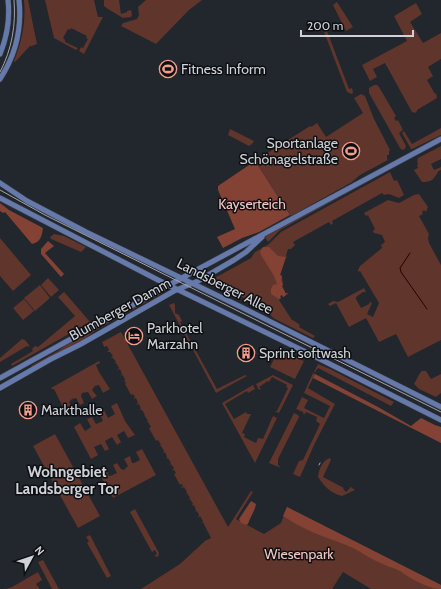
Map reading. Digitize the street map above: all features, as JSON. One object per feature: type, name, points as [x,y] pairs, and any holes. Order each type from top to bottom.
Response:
[{"type":"main road","points":[[0,54],[7,31],[9,12],[8,0]]},
{"type":"main road","points":[[0,79],[9,63],[16,44],[19,25],[19,0]]},
{"type":"main road","name":"Blumberger Damm","points":[[0,378],[182,278],[441,139]]},
{"type":"main road","name":"Landsberger Allee","points":[[0,183],[17,195],[45,210],[441,407]]},
{"type":"main road","name":"Landsberger Allee","points":[[0,198],[169,286],[441,420]]},
{"type":"main road","name":"Blumberger Damm","points":[[0,388],[234,260],[246,252],[267,232]]},
{"type":"green space","points":[[24,0],[28,0],[37,44],[30,46],[15,62],[14,61],[23,31]]},
{"type":"green space","points":[[45,0],[94,0],[98,17],[103,17],[84,54],[79,51],[81,47],[83,48],[88,39],[86,38],[87,36],[71,28],[70,30],[68,29],[63,38],[65,42],[78,48],[76,50],[54,38]]},
{"type":"green space","points":[[104,0],[119,0],[121,14],[131,10],[131,17],[123,18],[108,9],[104,6]]},
{"type":"green space","points":[[146,0],[202,0],[189,10],[156,44],[121,26],[123,23],[137,19],[139,15],[138,7]]},
{"type":"green space","points":[[337,2],[353,27],[346,31],[333,5]]},
{"type":"green space","points":[[416,3],[422,14],[410,22],[423,43],[441,33],[441,59],[428,67],[433,76],[427,80],[435,94],[436,93],[437,98],[417,110],[415,113],[412,112],[385,63],[373,69],[377,77],[370,81],[362,65],[407,41],[394,16]]},
{"type":"green space","points":[[327,31],[349,89],[352,88],[352,94],[347,92],[324,32]]},
{"type":"green space","points":[[374,85],[379,87],[396,116],[394,118],[396,121],[398,120],[403,130],[399,133],[406,146],[405,149],[402,150],[400,148],[369,93],[369,88]]},
{"type":"green space","points":[[361,94],[365,96],[374,119],[390,150],[389,155],[387,155],[388,160],[291,216],[255,161],[317,123],[326,137],[363,113],[354,98]]},
{"type":"green space","points":[[441,128],[441,135],[412,149],[402,133],[404,131],[412,144]]},
{"type":"green space","points":[[230,129],[254,141],[249,146],[228,135]]},
{"type":"green space","points":[[441,146],[441,159],[431,164],[434,170],[441,167],[441,170],[432,180],[422,182],[414,170],[418,168],[418,158]]},
{"type":"green space","name":"Kayserteich","points":[[255,161],[290,215],[259,232],[242,238],[223,248],[217,237],[235,229],[218,190],[218,186]]},
{"type":"green space","points":[[389,170],[280,230],[268,242],[265,237],[268,235]]},
{"type":"green space","points":[[390,172],[394,181],[397,180],[404,195],[399,198],[389,194],[384,195],[382,193],[332,221],[333,223],[331,225],[329,222],[293,242],[295,245],[291,249],[288,249],[286,256],[288,258],[286,257],[280,275],[282,276],[282,286],[285,293],[288,294],[283,297],[282,295],[280,296],[281,298],[279,300],[292,320],[300,325],[299,327],[315,336],[313,338],[275,319],[265,309],[212,285],[211,280],[251,258],[255,252],[269,244],[281,232]]},
{"type":"green space","points":[[419,194],[428,207],[426,212],[424,210],[422,212],[423,214],[419,216],[429,234],[429,243],[441,265],[441,340],[408,357],[396,334],[379,342],[366,318],[349,327],[336,303],[330,306],[328,304],[333,301],[338,302],[364,288],[366,292],[363,292],[356,297],[356,299],[361,308],[370,302],[372,303],[367,314],[373,317],[379,303],[358,270],[360,266],[382,248],[381,245],[385,242],[382,235],[374,233],[373,231],[375,229],[368,215],[366,216],[364,213],[388,200],[399,203]]},
{"type":"green space","points":[[0,203],[9,210],[43,228],[41,236],[37,242],[32,244],[5,212],[3,213],[0,211]]},
{"type":"green space","points":[[54,234],[64,236],[86,247],[81,252],[51,239],[50,237]]},
{"type":"green space","points":[[0,238],[31,275],[13,291],[0,276]]},
{"type":"green space","points":[[48,241],[54,246],[45,253],[64,274],[61,277],[41,254],[41,249]]},
{"type":"green space","points":[[263,247],[269,247],[278,256],[286,257],[280,275],[282,276],[282,286],[286,294],[283,297],[282,295],[280,296],[281,298],[279,299],[271,294],[273,285],[277,284],[274,276],[261,255],[260,252]]},
{"type":"green space","points":[[48,278],[59,290],[51,297],[41,285]]},
{"type":"green space","points":[[40,285],[50,298],[35,311],[24,298]]},
{"type":"green space","points":[[64,292],[90,322],[12,366],[11,364],[33,351],[32,349],[35,346],[38,347],[75,316],[58,297]]},
{"type":"green space","points":[[163,293],[96,330],[78,344],[32,367],[31,366],[66,345]]},
{"type":"green space","points":[[24,299],[34,311],[23,320],[13,308]]},
{"type":"green space","points":[[174,303],[175,313],[179,315],[182,321],[180,322],[217,389],[245,375],[247,376],[216,393],[169,305]]},
{"type":"green space","name":"Wiesenpark","points":[[121,332],[228,527],[251,491],[253,492],[236,519],[264,534],[281,523],[287,507],[441,585],[441,589],[371,589],[343,572],[332,589],[141,589],[180,564],[205,541],[211,538],[203,522],[201,523],[203,521],[200,516],[198,518],[199,515],[197,511],[195,512],[196,510],[194,505],[191,506],[193,504],[190,499],[188,500],[190,498],[187,493],[185,494],[187,492],[184,487],[181,487],[183,486],[182,484],[180,485],[174,474],[176,473],[172,470],[174,468],[171,464],[169,465],[171,463],[168,458],[166,459],[167,457],[165,452],[163,453],[164,451],[161,446],[159,447],[161,445],[158,440],[156,441],[149,428],[151,427],[148,422],[146,422],[148,421],[145,416],[143,417],[145,415],[142,410],[139,410],[141,409],[139,404],[136,405],[138,403],[136,398],[133,399],[135,397],[133,394],[131,395],[125,384],[126,382],[124,382],[125,380],[123,375],[121,376],[122,374],[120,369],[117,370],[119,368],[116,363],[114,364],[116,362],[113,358],[111,358],[113,356],[110,352],[107,352],[109,350],[107,346],[104,347],[102,342]]},
{"type":"green space","points":[[22,339],[25,340],[29,347],[27,346],[0,362],[0,358]]},
{"type":"green space","points":[[279,349],[304,361],[295,379],[270,367]]},
{"type":"green space","points":[[99,361],[100,363],[96,365],[110,389],[103,393],[99,385],[95,386],[92,390],[97,396],[92,399],[88,392],[82,393],[81,396],[84,403],[80,405],[76,398],[72,399],[69,402],[73,409],[66,413],[54,389],[51,388]]},
{"type":"green space","points":[[318,364],[394,402],[391,406],[318,368],[314,372]]},
{"type":"green space","points":[[422,371],[426,371],[431,379],[441,374],[441,393],[436,397],[419,389],[414,384]]},
{"type":"green space","points":[[313,373],[315,374],[308,388],[335,404],[314,445],[300,477],[293,474],[299,461],[303,460],[320,424],[316,421],[317,417],[306,412],[304,415],[303,412],[296,409],[302,397],[308,400],[304,408],[324,418],[330,406],[304,393]]},
{"type":"green space","points":[[315,374],[411,426],[421,418],[441,427],[441,443],[313,378]]},
{"type":"green space","points":[[273,375],[293,385],[279,413],[274,411],[277,411],[288,388],[286,387],[287,385],[272,377],[269,382],[267,381],[259,387],[261,389],[259,390],[256,384]]},
{"type":"green space","points":[[253,385],[255,389],[248,393],[247,391],[225,404],[234,419],[246,412],[247,414],[251,414],[242,433],[245,434],[244,437],[256,443],[258,438],[263,439],[273,416],[277,418],[255,463],[222,403]]},
{"type":"green space","points":[[117,403],[125,421],[135,435],[128,438],[124,431],[117,435],[121,442],[117,445],[112,437],[105,441],[109,449],[105,451],[101,444],[94,447],[98,455],[91,459],[74,427],[80,423],[85,431],[91,427],[87,419],[92,417],[96,424],[103,421],[99,413],[104,410],[108,418],[115,414],[111,406]]},
{"type":"green space","points":[[294,413],[299,417],[278,459],[278,465],[281,468],[269,463]]},
{"type":"green space","points":[[55,434],[100,516],[78,528],[33,446]]},
{"type":"green space","points":[[142,449],[156,475],[113,498],[99,473],[106,469],[109,476],[117,473],[113,465],[117,463],[121,469],[124,470],[128,466],[124,459],[130,456],[132,463],[140,460],[136,452]]},
{"type":"green space","points":[[330,458],[331,460],[323,477],[344,488],[343,489],[346,492],[351,487],[355,490],[342,496],[338,495],[328,489],[318,477],[321,466],[327,459]]},
{"type":"green space","points":[[251,501],[256,504],[255,509],[248,524],[246,525],[241,523],[239,519]]},
{"type":"green space","points":[[287,507],[441,585],[441,589],[436,589],[419,583],[398,570],[375,561],[353,548],[301,527],[283,516]]},
{"type":"green space","points":[[135,509],[159,553],[158,557],[154,556],[157,554],[155,550],[152,552],[130,512]]},
{"type":"green space","points":[[90,535],[111,576],[107,578],[87,543],[89,541],[86,537]]},
{"type":"green space","points":[[43,560],[59,589],[52,589],[38,562]]},
{"type":"green space","points":[[38,572],[42,580],[36,584],[40,589],[6,589],[12,587]]},
{"type":"waterway","points":[[410,253],[400,268],[401,272],[427,309]]},
{"type":"tram line","points":[[0,72],[8,55],[14,28],[14,0]]},
{"type":"tram line","points":[[0,190],[45,215],[441,412]]},
{"type":"place","name":"Fitness Inform","points":[[168,69]]},
{"type":"place","name":"Sportanlage Schönagelstraße","points":[[351,151]]},
{"type":"place","name":"Parkhotel Marzahn","points":[[134,336]]},
{"type":"place","name":"Sprint softwash","points":[[246,353]]},
{"type":"place","name":"Markthalle","points":[[28,410]]},
{"type":"district","name":"Wohngebiet Landsberger Tor","points":[[67,480]]}]
